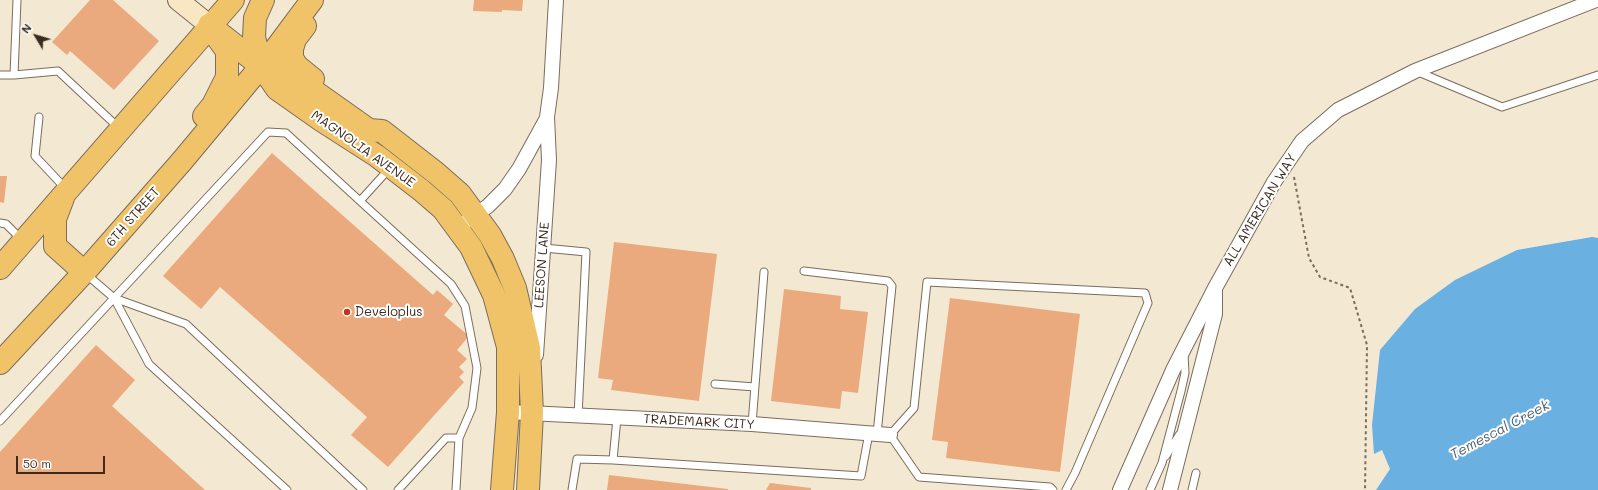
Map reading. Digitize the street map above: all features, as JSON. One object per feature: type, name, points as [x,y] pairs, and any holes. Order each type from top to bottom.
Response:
[{"type":"main road","points":[[136,215],[158,170],[213,105],[228,77],[227,51],[209,25],[178,0]]},
{"type":"main road","points":[[0,268],[192,47],[209,25],[233,0]]},
{"type":"main road","points":[[261,66],[254,37],[255,18],[263,0]]},
{"type":"main road","points":[[261,66],[312,0]]},
{"type":"main road","points":[[323,0],[295,39],[292,49],[292,58],[296,66],[305,74],[373,120],[382,131]]},
{"type":"main road","name":"MAGNOLIA AVENUE","points":[[209,25],[261,66],[277,89],[391,166],[421,190],[443,209],[471,247],[494,295],[508,347],[508,412],[502,490]]},
{"type":"main road","name":"MAGNOLIA AVENUE","points":[[261,66],[287,72],[368,130],[382,131],[436,173],[460,194],[490,235],[503,259],[515,288],[529,348],[532,413],[528,490]]},
{"type":"main road","name":"6TH STREET","points":[[0,363],[136,215],[261,66]]},
{"type":"main road","points":[[67,190],[55,219],[55,246],[84,272]]},
{"type":"street","name":"LEESON LANE","points":[[532,413],[544,248],[549,160],[547,117],[556,0]]},
{"type":"street","name":"ALL AMERICAN WAY","points":[[1120,490],[1183,350],[1215,288],[1274,182],[1302,141],[1338,110],[1415,71],[1596,0]]},
{"type":"street","name":"LEESON LANE","points":[[457,228],[488,206],[505,189],[519,169],[547,117]]},
{"type":"street","points":[[1170,490],[1215,314],[1215,288]]},
{"type":"street","name":"TRADEMARK CITY","points":[[508,412],[752,424],[879,434]]},
{"type":"lane","points":[[14,75],[17,0]]},
{"type":"lane","points":[[0,74],[14,75],[58,71],[120,129]]},
{"type":"lane","points":[[1415,71],[1502,107],[1598,75]]},
{"type":"lane","points":[[39,117],[35,156],[67,190]]},
{"type":"lane","points":[[0,421],[268,132],[286,133],[451,284],[465,306],[477,368],[472,408],[459,438],[456,490]]},
{"type":"lane","points":[[360,201],[391,166]]},
{"type":"lane","points":[[0,223],[6,224],[23,241]]},
{"type":"lane","points":[[544,248],[586,252],[578,416]]},
{"type":"lane","points":[[572,490],[577,459],[860,476],[879,434],[892,286],[888,281],[804,271]]},
{"type":"lane","points":[[84,272],[114,298],[186,324],[363,490]]},
{"type":"lane","points":[[752,424],[764,272]]},
{"type":"lane","points":[[879,434],[914,408],[927,282],[1145,293],[1148,304],[1075,473],[1066,490]]},
{"type":"lane","points":[[114,298],[149,364],[287,490]]},
{"type":"lane","points":[[1162,463],[1185,373],[1183,350]]},
{"type":"lane","points":[[715,384],[755,387]]},
{"type":"lane","points":[[613,460],[617,418]]},
{"type":"lane","points":[[1150,490],[1162,463],[1188,421]]},
{"type":"lane","points":[[879,434],[919,477],[1050,487],[1053,490]]},
{"type":"lane","points":[[398,490],[446,438],[459,438]]},
{"type":"lane","points":[[1192,490],[1196,473]]},
{"type":"path","points":[[1290,158],[1309,258],[1320,277],[1350,288],[1367,345],[1365,490]]},
{"type":"water","name":"Temescal Creek","points":[[1592,237],[1598,238],[1598,490],[1376,490],[1390,469],[1382,450],[1374,454],[1372,425],[1380,350],[1415,309],[1455,280],[1517,250]]},
{"type":"building","points":[[90,0],[113,0],[159,41],[114,90],[70,51],[67,55],[52,42]]},
{"type":"building","points":[[474,0],[523,0],[522,11],[473,11]]},
{"type":"building","name":"Developlus","points":[[272,153],[433,295],[437,290],[453,304],[444,315],[469,336],[457,350],[467,359],[459,367],[464,372],[459,377],[464,382],[388,467],[351,435],[367,417],[220,287],[201,309],[163,276]]},
{"type":"building","points":[[0,176],[7,176],[4,203],[0,202]]},
{"type":"building","points":[[614,242],[717,254],[699,401],[611,390],[613,380],[598,378]]},
{"type":"building","points":[[784,289],[841,296],[840,309],[868,312],[858,393],[842,391],[840,409],[771,401]]},
{"type":"building","points":[[950,298],[1080,314],[1060,472],[946,458],[948,442],[932,440]]},
{"type":"building","points":[[96,345],[135,380],[112,406],[205,490],[0,490],[0,452]]},
{"type":"building","points":[[609,475],[728,489],[728,490],[607,490]]},
{"type":"building","points":[[770,483],[811,488],[811,490],[766,490]]},
{"type":"place","name":"Developlus","points":[[347,312]]}]
